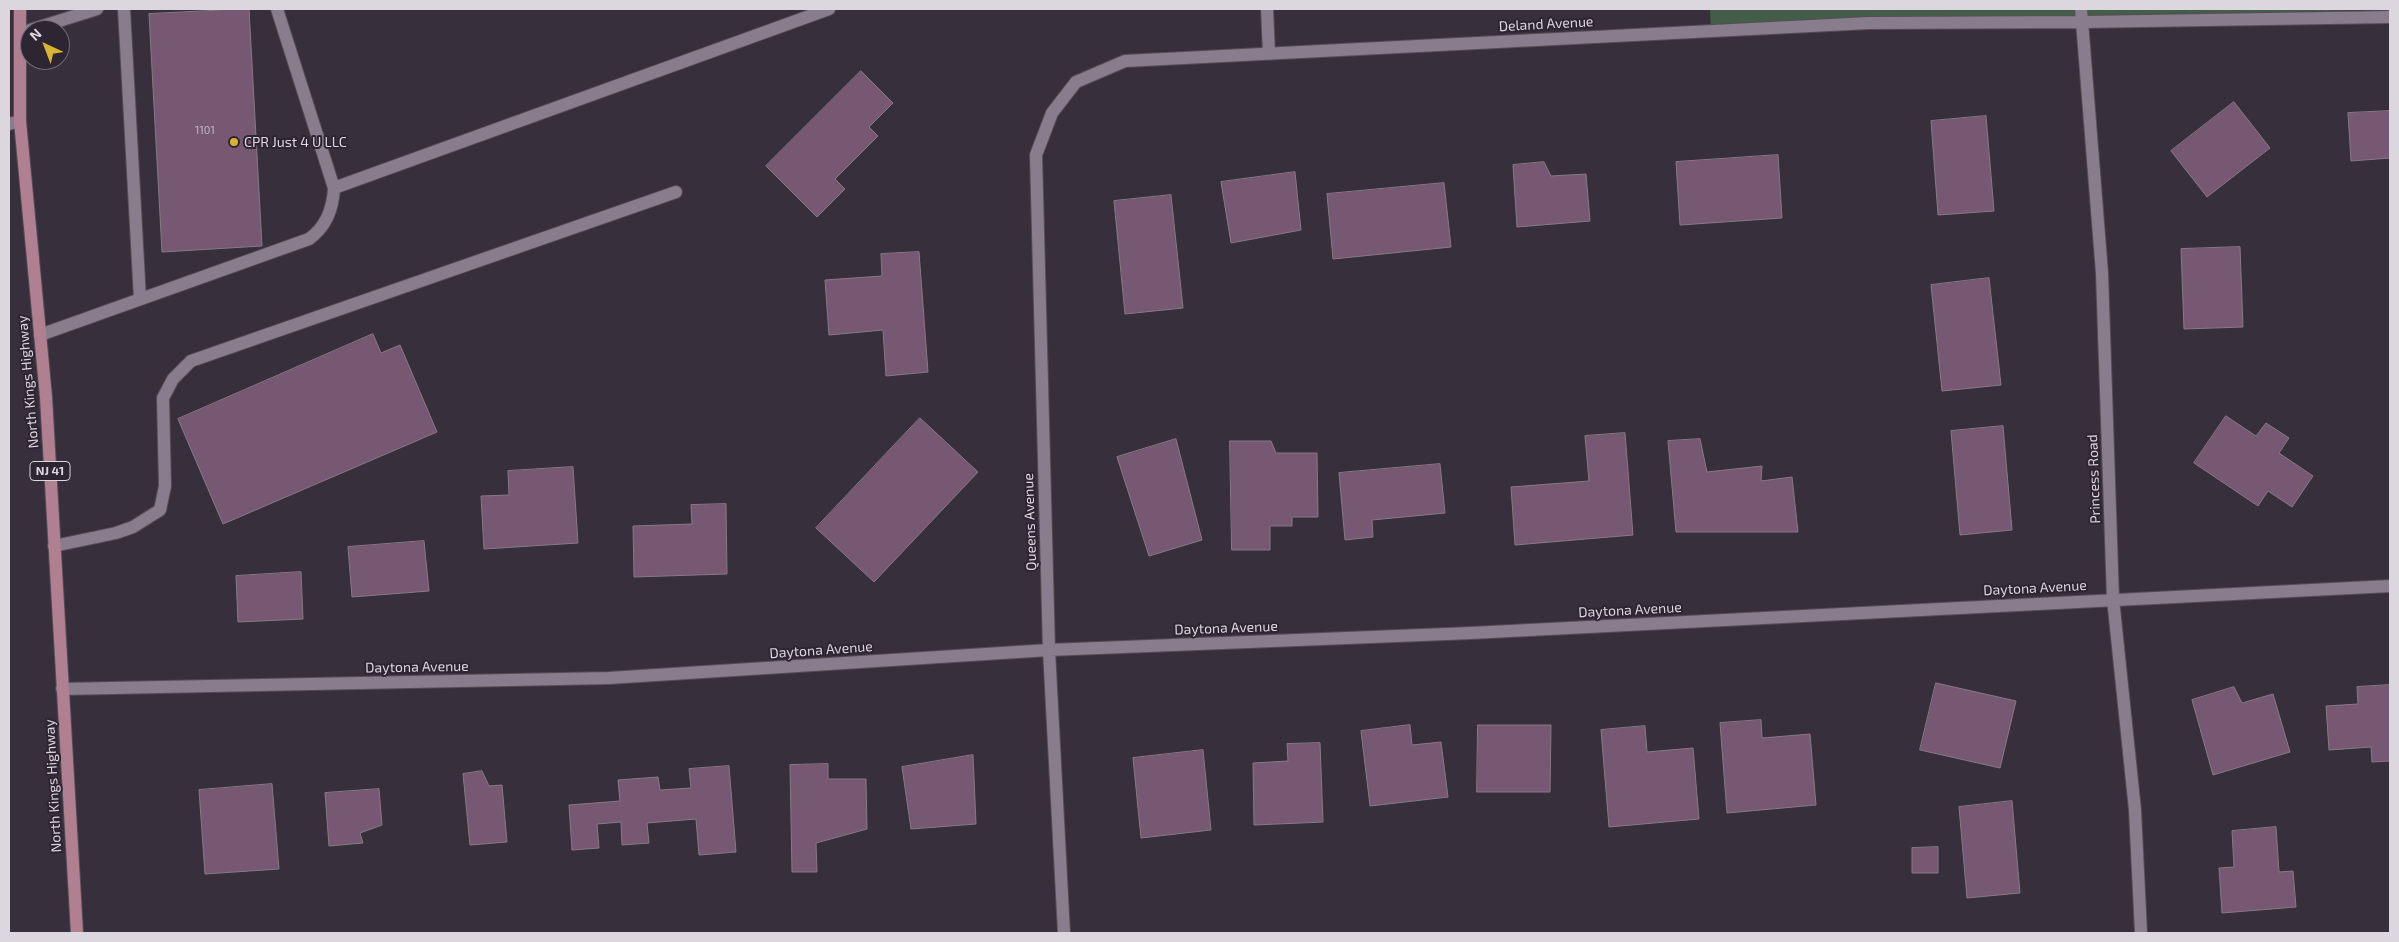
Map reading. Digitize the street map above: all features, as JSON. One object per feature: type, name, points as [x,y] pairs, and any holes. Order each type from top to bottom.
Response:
[{"type":"main road","name":"North Kings Highway","points":[[21,70],[14,123],[46,397],[77,933]]},
{"type":"street","points":[[62,20],[97,9]]},
{"type":"street","points":[[124,9],[140,300]]},
{"type":"street","points":[[40,335],[309,239],[327,219],[332,204],[334,188],[277,9]]},
{"type":"street","points":[[334,188],[829,9]]},
{"type":"street","points":[[1267,9],[1269,53]]},
{"type":"street","name":"Princess Road","points":[[2081,9],[2102,273],[2113,599],[2135,810],[2140,933]]},
{"type":"street","name":"Deland Avenue","points":[[1052,113],[1076,82],[1125,61],[1869,23],[2083,22],[2313,13],[2390,16]]},
{"type":"street","name":"Queens Avenue","points":[[1052,113],[1036,155],[1049,650],[1064,933]]},
{"type":"street","points":[[54,546],[116,533],[133,527],[160,510],[165,486],[163,398],[173,379],[191,361],[676,192]]},
{"type":"street","name":"Daytona Avenue","points":[[62,689],[608,678],[1049,650],[1471,633],[2390,586]]},
{"type":"green space","points":[[1710,9],[2390,9],[1711,31]]},
{"type":"building","points":[[249,9],[262,246],[162,252],[149,14]]},
{"type":"building","points":[[861,71],[893,103],[869,127],[878,136],[835,179],[845,189],[817,217],[766,166]]},
{"type":"building","points":[[2234,102],[2270,148],[2207,197],[2171,151]]},
{"type":"building","points":[[2390,111],[2390,158],[2351,161],[2348,113]]},
{"type":"building","points":[[1986,116],[1994,211],[1938,215],[1931,121]]},
{"type":"building","points":[[1778,155],[1782,218],[1680,225],[1676,162]]},
{"type":"building","points":[[1544,162],[1551,176],[1586,174],[1590,221],[1517,227],[1513,165]]},
{"type":"building","points":[[1295,172],[1301,230],[1231,243],[1221,182]]},
{"type":"building","points":[[1444,183],[1451,247],[1333,259],[1327,194]]},
{"type":"building","points":[[1171,195],[1183,308],[1125,314],[1114,201]]},
{"type":"building","points":[[2240,247],[2243,327],[2184,329],[2181,249]]},
{"type":"building","points":[[919,252],[928,372],[886,376],[883,330],[829,335],[825,280],[882,276],[881,254]]},
{"type":"building","points":[[1989,278],[2001,385],[1942,391],[1931,285]]},
{"type":"building","points":[[373,334],[381,353],[400,345],[437,432],[223,524],[178,419]]},
{"type":"building","points":[[2226,416],[2256,436],[2266,423],[2289,438],[2279,453],[2313,476],[2292,507],[2268,491],[2258,506],[2194,463]]},
{"type":"building","points":[[920,418],[978,472],[874,582],[816,528]]},
{"type":"building","points":[[2003,426],[2012,530],[1960,535],[1951,431]]},
{"type":"building","points":[[1625,433],[1633,535],[1515,545],[1511,487],[1589,481],[1585,436]]},
{"type":"building","points":[[1176,439],[1202,540],[1149,556],[1117,457]]},
{"type":"building","points":[[1700,439],[1707,472],[1762,466],[1761,481],[1792,477],[1798,532],[1676,532],[1668,441]]},
{"type":"building","points":[[1230,441],[1271,441],[1276,453],[1317,453],[1318,517],[1292,517],[1292,526],[1270,526],[1270,550],[1232,550]]},
{"type":"building","points":[[1440,464],[1445,513],[1372,520],[1373,537],[1345,540],[1339,473]]},
{"type":"building","points":[[573,467],[578,543],[484,549],[481,496],[509,495],[508,471]]},
{"type":"building","points":[[726,504],[727,574],[634,577],[633,526],[692,524],[691,505]]},
{"type":"building","points":[[424,541],[429,591],[352,597],[348,547]]},
{"type":"building","points":[[301,572],[303,619],[238,622],[236,576]]},
{"type":"building","points":[[1936,683],[2016,701],[2000,768],[1920,750]]},
{"type":"building","points":[[2390,685],[2390,761],[2372,762],[2371,747],[2329,750],[2326,706],[2358,704],[2357,687]]},
{"type":"building","points":[[2234,687],[2242,703],[2273,694],[2290,752],[2213,775],[2192,700]]},
{"type":"building","points":[[1761,720],[1762,738],[1810,734],[1816,805],[1727,813],[1720,723]]},
{"type":"building","points":[[1410,725],[1412,745],[1441,742],[1448,797],[1370,806],[1361,731]]},
{"type":"building","points":[[1478,725],[1551,725],[1550,792],[1477,792]]},
{"type":"building","points":[[1645,726],[1647,752],[1693,748],[1699,819],[1609,827],[1601,730]]},
{"type":"building","points":[[1320,743],[1323,822],[1254,825],[1253,763],[1288,761],[1287,744]]},
{"type":"building","points":[[1203,750],[1211,830],[1141,838],[1133,758]]},
{"type":"building","points":[[973,755],[976,824],[911,829],[902,767]]},
{"type":"building","points":[[828,764],[828,779],[866,779],[867,829],[816,843],[817,872],[792,872],[790,765]]},
{"type":"building","points":[[729,766],[736,852],[699,855],[696,819],[647,823],[649,843],[622,845],[621,822],[597,824],[599,848],[572,850],[569,805],[620,801],[618,780],[658,777],[660,790],[691,788],[689,769]]},
{"type":"building","points":[[482,771],[489,786],[502,785],[507,842],[470,845],[463,774]]},
{"type":"building","points":[[272,784],[279,869],[205,874],[199,790]]},
{"type":"building","points":[[379,789],[382,825],[360,833],[363,843],[329,846],[325,793]]},
{"type":"building","points":[[2012,801],[2020,893],[1967,898],[1959,807]]},
{"type":"building","points":[[2276,827],[2279,872],[2293,871],[2296,907],[2222,913],[2219,868],[2234,867],[2232,831]]},
{"type":"building","points":[[1938,847],[1938,873],[1912,873],[1912,848]]},
{"type":"place","name":"CPR Just 4 U LLC","points":[[234,142]]}]
